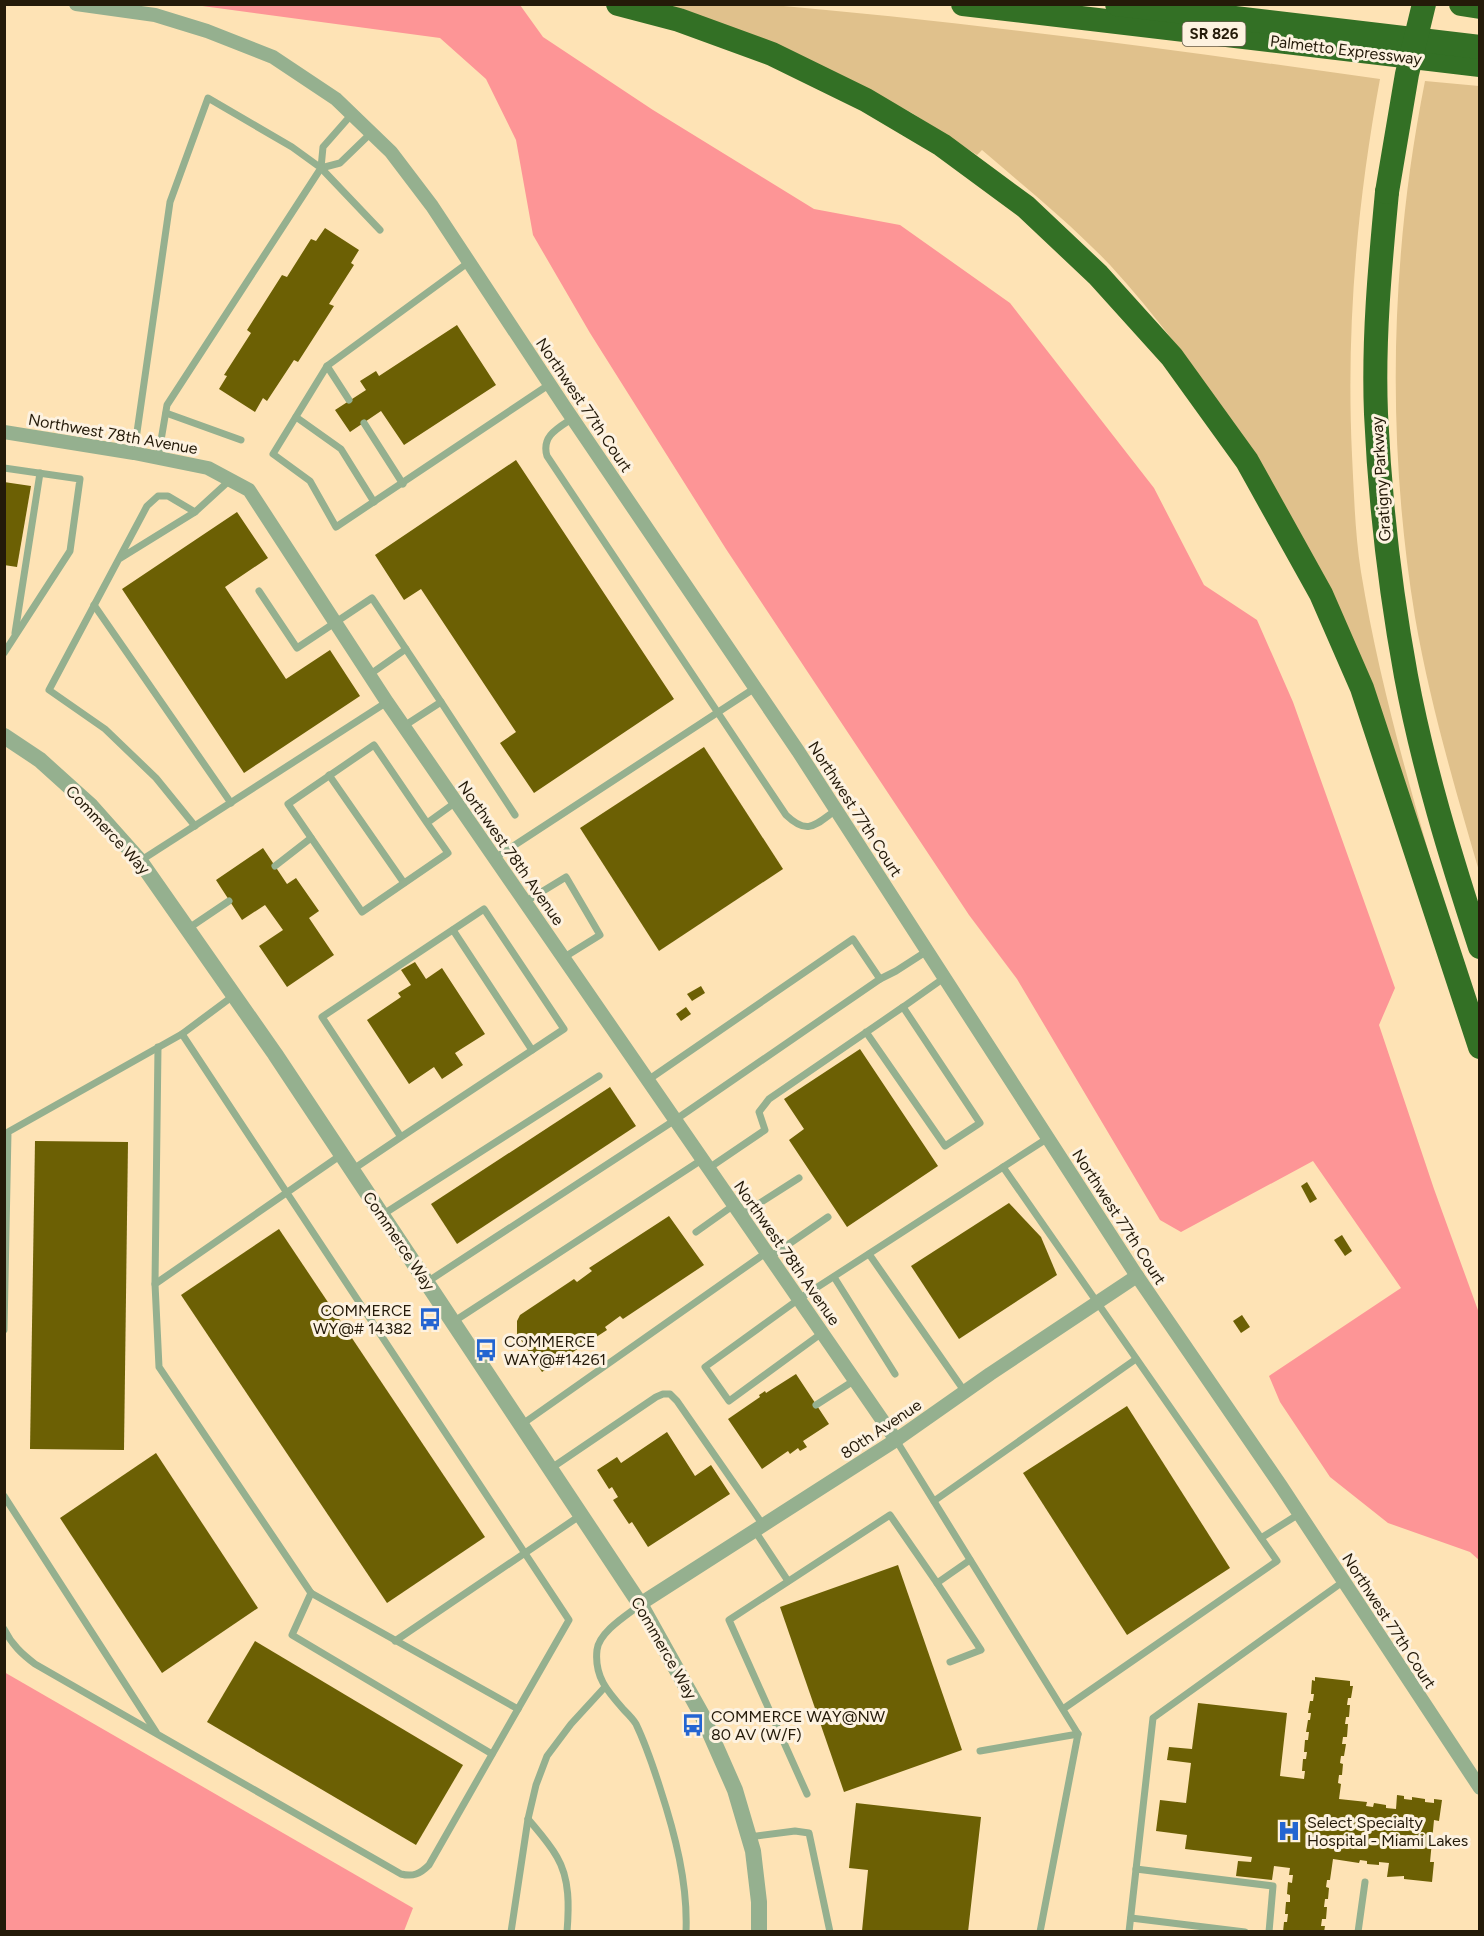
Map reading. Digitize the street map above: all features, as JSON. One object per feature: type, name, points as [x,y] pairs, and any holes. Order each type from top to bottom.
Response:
[{"type":"highway","points":[[618,4],[680,20],[772,54],[866,100],[942,145],[1026,207],[1098,275],[1172,357],[1247,461],[1321,594],[1362,688],[1479,1047]]},
{"type":"highway","name":"Palmetto Expressway","points":[[963,4],[1476,61]]},
{"type":"highway","points":[[1117,4],[1476,61]]},
{"type":"highway","name":"Gratigny Parkway","points":[[1424,4],[1404,85],[1387,192],[1378,288],[1376,424],[1386,544],[1406,677],[1434,796],[1479,947]]},
{"type":"highway","points":[[1461,4],[1479,7]]},
{"type":"street","name":"Northwest 77th Court","points":[[76,4],[155,15],[218,35],[273,57],[336,99],[398,161],[432,206],[755,688],[1137,1276],[1344,1581],[1479,1788]]},
{"type":"street","name":"Northwest 78th Avenue","points":[[4,432],[134,453],[208,468],[249,490],[387,702],[896,1440]]},
{"type":"street","name":"Commerce Way","points":[[4,736],[40,760],[91,806],[140,861],[275,1054],[640,1604],[702,1715],[735,1790],[753,1851],[759,1902],[759,1932]]},
{"type":"street","name":"80th Avenue","points":[[640,1604],[896,1440],[1137,1276]]},
{"type":"lane","points":[[134,453],[170,202],[208,98],[292,147],[321,168],[380,230]]},
{"type":"lane","points":[[158,458],[167,405],[321,168],[323,147],[352,114]]},
{"type":"lane","points":[[321,168],[340,164],[371,133]]},
{"type":"lane","points":[[469,262],[327,366],[273,454],[310,481],[336,527],[550,384]]},
{"type":"lane","points":[[327,366],[349,400]]},
{"type":"lane","points":[[166,413],[241,440]]},
{"type":"lane","points":[[296,417],[341,449],[374,502]]},
{"type":"lane","points":[[573,418],[548,437],[545,449],[547,456],[717,713],[786,815],[794,822],[805,828],[811,828],[836,810]]},
{"type":"lane","points":[[363,423],[403,484]]},
{"type":"lane","points":[[4,468],[80,479],[70,551],[4,652]]},
{"type":"lane","points":[[15,636],[40,473]]},
{"type":"lane","points":[[119,558],[195,512],[230,480]]},
{"type":"lane","points":[[195,512],[168,496],[158,496],[147,506],[49,690],[105,729],[156,778],[195,826]]},
{"type":"lane","points":[[259,591],[297,648],[372,598],[515,815]]},
{"type":"lane","points":[[94,605],[231,803]]},
{"type":"lane","points":[[369,675],[406,649]]},
{"type":"lane","points":[[495,858],[755,688]]},
{"type":"lane","points":[[140,861],[387,702]]},
{"type":"lane","points":[[404,726],[441,702]]},
{"type":"lane","points":[[374,745],[427,823],[448,853],[362,912],[288,804],[374,745]]},
{"type":"lane","points":[[330,775],[404,883]]},
{"type":"lane","points":[[427,823],[456,802]]},
{"type":"lane","points":[[275,866],[310,838]]},
{"type":"lane","points":[[525,902],[566,877],[600,935],[563,957]]},
{"type":"lane","points":[[188,930],[229,901]]},
{"type":"lane","points":[[352,1170],[564,1029],[484,909],[322,1017],[401,1137]]},
{"type":"lane","points":[[453,930],[532,1050]]},
{"type":"lane","points":[[648,1080],[853,939],[880,979]]},
{"type":"lane","points":[[427,1282],[675,1120],[880,979],[927,951]]},
{"type":"lane","points":[[453,1322],[706,1164],[765,1130],[759,1112],[769,1099],[944,978]]},
{"type":"lane","points":[[4,1330],[8,1132],[182,1034],[234,996]]},
{"type":"lane","points":[[866,1032],[945,1146],[980,1123],[903,1007]]},
{"type":"lane","points":[[4,1629],[10,1641],[35,1664],[408,1876],[423,1871],[429,1865],[569,1620],[182,1034]]},
{"type":"lane","points":[[158,1047],[156,1284],[159,1367],[311,1593],[518,1709]]},
{"type":"lane","points":[[382,1215],[599,1076]]},
{"type":"lane","points":[[822,1333],[729,1401],[705,1367],[799,1299],[1048,1138]]},
{"type":"lane","points":[[156,1284],[342,1155]]},
{"type":"lane","points":[[1003,1167],[1276,1561],[1063,1709]]},
{"type":"lane","points":[[696,1232],[799,1178]]},
{"type":"lane","points":[[521,1425],[768,1255],[828,1217]]},
{"type":"lane","points":[[869,1254],[965,1392]]},
{"type":"lane","points":[[834,1277],[895,1374]]},
{"type":"lane","points":[[934,1501],[1136,1359]]},
{"type":"lane","points":[[816,1405],[855,1380]]},
{"type":"lane","points":[[550,1469],[656,1397],[670,1394],[677,1401],[759,1528],[788,1581]]},
{"type":"lane","points":[[896,1440],[1078,1734],[1040,1932]]},
{"type":"lane","points":[[4,1496],[158,1734]]},
{"type":"lane","points":[[1261,1538],[1299,1514]]},
{"type":"lane","points":[[395,1641],[581,1515]]},
{"type":"lane","points":[[807,1794],[729,1620],[890,1515],[981,1650],[950,1662]]},
{"type":"lane","points":[[937,1583],[970,1560]]},
{"type":"lane","points":[[1129,1932],[1152,1718],[1344,1581]]},
{"type":"lane","points":[[311,1593],[292,1635],[492,1754]]},
{"type":"lane","points":[[640,1604],[608,1630],[597,1647],[597,1666],[604,1688],[634,1721],[653,1766],[680,1860],[686,1898],[686,1932]]},
{"type":"lane","points":[[511,1932],[528,1819],[536,1785],[547,1756],[571,1724],[604,1688]]},
{"type":"lane","points":[[980,1751],[1078,1734]]},
{"type":"lane","points":[[528,1819],[558,1858],[567,1884],[567,1932]]},
{"type":"lane","points":[[749,1837],[795,1831],[808,1833],[830,1932]]},
{"type":"lane","points":[[1136,1869],[1273,1886],[1269,1932]]},
{"type":"lane","points":[[1358,1932],[1365,1882]]},
{"type":"lane","points":[[1131,1918],[1245,1932]]},
{"type":"shaded area","points":[[762,4],[994,28],[1380,79],[1359,219],[1352,313],[1351,407],[1356,529],[1368,613],[1386,694],[1441,895],[1372,707],[1175,343],[1127,284],[1095,250],[982,150],[977,155],[912,113],[842,76],[662,5]]},
{"type":"shaded area","points":[[195,5],[520,5],[543,37],[653,110],[814,209],[900,225],[1010,303],[1154,488],[1204,585],[1257,620],[1293,702],[1395,988],[1379,1025],[1434,1189],[1479,1313],[1479,1560],[1470,1552],[1388,1523],[1330,1477],[1280,1402],[1269,1376],[1401,1288],[1313,1161],[1181,1232],[1160,1220],[1017,979],[969,915],[726,549],[590,333],[533,235],[516,140],[486,79],[440,38]]},
{"type":"shaded area","points":[[1425,81],[1479,86],[1479,871],[1444,746],[1421,649],[1406,550],[1399,483],[1396,349],[1399,281],[1413,147]]},
{"type":"shaded area","points":[[4,1672],[413,1908],[404,1931],[5,1931]]},
{"type":"building","points":[[325,228],[359,250],[351,263],[354,265],[329,304],[334,306],[298,362],[294,360],[267,401],[263,398],[255,412],[219,389],[227,376],[224,375],[251,333],[247,330],[282,275],[287,277],[311,239],[316,241]]},
{"type":"building","points":[[457,325],[496,385],[404,445],[381,411],[350,432],[335,410],[366,390],[360,381],[376,371],[379,376]]},
{"type":"building","points":[[516,460],[674,699],[534,793],[500,743],[516,732],[421,589],[404,600],[375,555]]},
{"type":"building","points":[[4,482],[31,486],[17,567],[4,565]]},
{"type":"building","points":[[237,512],[268,558],[225,587],[286,679],[330,650],[360,696],[244,773],[122,589]]},
{"type":"building","points":[[704,747],[783,869],[659,951],[580,828]]},
{"type":"building","points":[[263,848],[287,884],[296,878],[319,911],[309,918],[334,955],[287,987],[259,946],[283,930],[265,905],[242,920],[216,880]]},
{"type":"building","points":[[415,962],[426,979],[442,968],[485,1034],[455,1053],[463,1065],[442,1079],[434,1067],[409,1084],[367,1020],[401,997],[398,993],[411,985],[401,970]]},
{"type":"building","points":[[701,986],[705,993],[692,1001],[687,994]]},
{"type":"building","points":[[686,1007],[691,1014],[681,1021],[676,1014]]},
{"type":"building","points":[[860,1049],[938,1166],[847,1227],[789,1140],[804,1129],[784,1099]]},
{"type":"building","points":[[610,1087],[636,1126],[457,1244],[431,1204]]},
{"type":"building","points":[[35,1141],[128,1142],[124,1450],[30,1449]]},
{"type":"building","points":[[1307,1182],[1317,1199],[1310,1203],[1301,1186]]},
{"type":"building","points":[[1009,1203],[1041,1237],[1057,1275],[959,1339],[911,1266]]},
{"type":"building","points":[[669,1216],[704,1265],[623,1319],[620,1316],[605,1327],[607,1330],[542,1372],[517,1334],[517,1321],[520,1315],[574,1279],[577,1282],[592,1271],[589,1268]]},
{"type":"building","points":[[279,1229],[485,1537],[387,1603],[181,1295]]},
{"type":"building","points":[[1342,1235],[1352,1251],[1345,1256],[1334,1240]]},
{"type":"building","points":[[1242,1315],[1250,1327],[1241,1333],[1233,1321]]},
{"type":"building","points":[[796,1374],[829,1424],[803,1441],[807,1447],[800,1451],[798,1448],[790,1454],[788,1451],[762,1469],[728,1419],[765,1391],[766,1393]]},
{"type":"building","points":[[1127,1406],[1230,1568],[1127,1635],[1023,1473]]},
{"type":"building","points":[[667,1432],[695,1476],[711,1465],[730,1494],[648,1547],[632,1522],[629,1524],[613,1500],[618,1497],[612,1487],[609,1489],[597,1470],[617,1457],[621,1463]]},
{"type":"building","points":[[156,1453],[258,1608],[162,1673],[60,1518]]},
{"type":"building","points":[[898,1565],[962,1750],[844,1792],[780,1607]]},
{"type":"building","points":[[255,1641],[463,1765],[416,1845],[207,1722]]},
{"type":"building","points":[[1315,1677],[1350,1681],[1350,1686],[1353,1686],[1347,1705],[1350,1705],[1349,1717],[1346,1717],[1345,1724],[1348,1724],[1347,1737],[1343,1737],[1342,1744],[1346,1744],[1340,1763],[1343,1764],[1342,1775],[1339,1775],[1338,1783],[1341,1784],[1339,1799],[1367,1802],[1366,1806],[1373,1807],[1374,1803],[1396,1809],[1397,1795],[1404,1796],[1404,1799],[1412,1800],[1412,1797],[1434,1803],[1434,1799],[1442,1800],[1439,1821],[1434,1820],[1430,1862],[1434,1862],[1432,1882],[1404,1879],[1404,1876],[1387,1877],[1389,1863],[1379,1862],[1379,1865],[1367,1864],[1367,1861],[1360,1860],[1359,1863],[1333,1859],[1330,1880],[1327,1880],[1326,1887],[1329,1888],[1328,1899],[1325,1899],[1324,1907],[1327,1907],[1326,1919],[1322,1919],[1321,1926],[1325,1926],[1324,1932],[1283,1932],[1288,1914],[1285,1914],[1286,1902],[1290,1902],[1290,1895],[1287,1894],[1288,1882],[1292,1883],[1293,1875],[1289,1875],[1290,1868],[1274,1866],[1272,1880],[1236,1876],[1238,1861],[1251,1862],[1252,1857],[1185,1849],[1187,1835],[1156,1831],[1160,1800],[1186,1803],[1191,1763],[1167,1760],[1169,1747],[1192,1749],[1198,1703],[1287,1713],[1280,1776],[1304,1779],[1303,1759],[1306,1759],[1307,1752],[1304,1752],[1305,1740],[1308,1740],[1309,1732],[1306,1732],[1311,1713],[1308,1713],[1310,1701],[1313,1701],[1312,1680],[1315,1681]]},
{"type":"building","points":[[856,1803],[981,1817],[968,1932],[862,1931],[868,1870],[849,1868]]},
{"type":"place","name":"COMMERCE WY@# 14382","points":[[430,1319]]},
{"type":"place","name":"COMMERCE WAY@#14261","points":[[486,1350]]},
{"type":"place","name":"COMMERCE WAY@NW 80 AV (W/F)","points":[[693,1725]]},
{"type":"place","name":"Select Specialty Hospital - Miami Lakes","points":[[1289,1831]]}]
